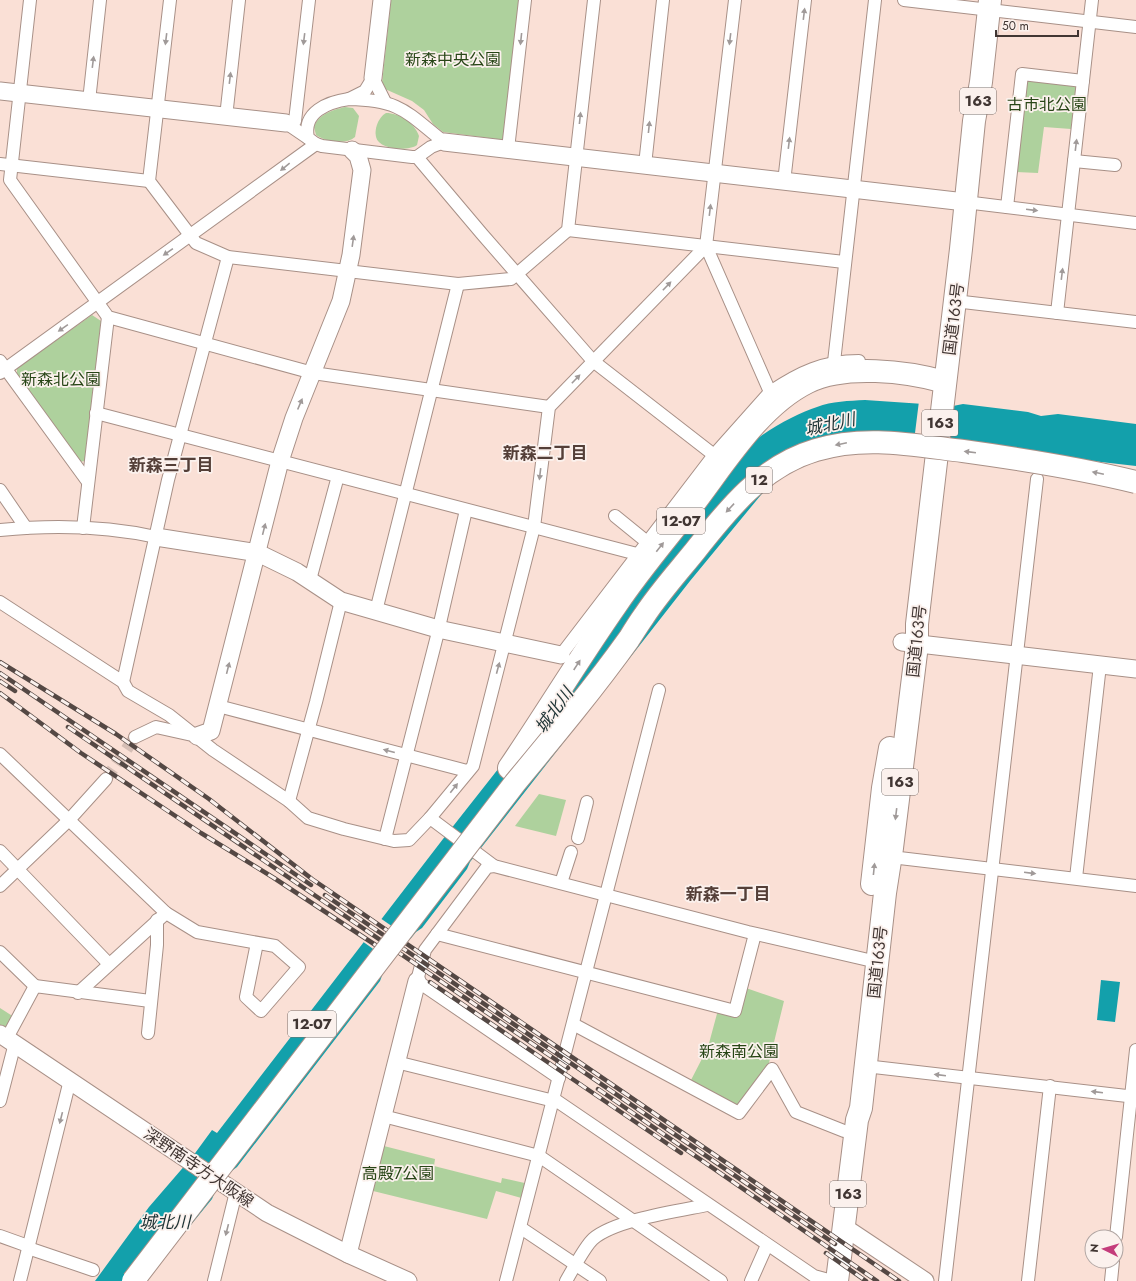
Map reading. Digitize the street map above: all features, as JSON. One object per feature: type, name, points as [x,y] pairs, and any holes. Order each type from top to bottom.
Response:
[{"type":"highway","name":"国道163号","points":[[930,381],[961,248],[958,201],[961,118],[969,72],[974,22],[982,5]]},
{"type":"highway","name":"国道163号","points":[[832,1281],[845,1167],[846,1140],[844,1130],[870,961],[909,644],[930,454],[930,381],[958,201]]},
{"type":"highway","name":"12-07","points":[[116,1281],[509,768],[618,603],[760,419],[776,403],[794,389],[817,378],[857,372],[930,381]]},
{"type":"highway","name":"12","points":[[134,1281],[515,783],[564,723],[629,638],[645,614],[723,515],[763,477],[794,458],[815,450],[847,443],[884,442],[1035,461],[1136,482]]},
{"type":"highway","name":"国道163号","points":[[832,1281],[856,1120],[861,1108],[865,1066],[870,961],[891,857],[909,644]]},
{"type":"highway","name":"163","points":[[832,1281],[850,1231],[863,1120],[861,1108]]},
{"type":"street","points":[[30,0],[19,93],[5,164],[5,183],[108,317],[313,373],[549,407]]},
{"type":"street","points":[[89,101],[100,0]]},
{"type":"street","points":[[170,0],[149,181],[196,243],[228,257],[458,284],[511,279],[568,230],[594,0]]},
{"type":"street","points":[[226,117],[239,0]]},
{"type":"street","points":[[290,122],[309,0]]},
{"type":"street","points":[[312,141],[307,127],[311,116],[316,110],[328,104],[349,99],[365,91],[373,78],[382,0]]},
{"type":"street","points":[[508,149],[525,0]]},
{"type":"street","points":[[645,165],[663,0]]},
{"type":"street","points":[[735,0],[706,246],[770,392]]},
{"type":"street","points":[[784,182],[805,0]]},
{"type":"street","points":[[834,362],[874,0]]},
{"type":"street","points":[[904,0],[982,5],[1136,27]]},
{"type":"street","points":[[1057,313],[1092,0]]},
{"type":"street","points":[[1007,207],[1022,74],[1083,81]]},
{"type":"street","points":[[373,78],[385,102]]},
{"type":"street","points":[[0,91],[226,117],[290,122],[311,116]]},
{"type":"street","points":[[349,99],[385,102],[407,112],[444,142],[1136,222]]},
{"type":"street","points":[[290,122],[312,141],[352,150],[422,154],[444,142]]},
{"type":"street","points":[[422,154],[428,142],[427,129]]},
{"type":"street","points":[[88,482],[2,368],[98,303],[190,237],[312,141]]},
{"type":"street","points":[[135,737],[156,727],[197,736],[211,731],[258,553],[280,461],[294,418],[341,301],[349,271],[362,170],[358,156],[352,150]]},
{"type":"street","points":[[422,154],[517,274],[593,361],[714,455]]},
{"type":"street","points":[[1074,161],[1114,165]]},
{"type":"street","points":[[5,164],[149,181]]},
{"type":"street","points":[[568,230],[844,262]]},
{"type":"street","points":[[0,602],[123,682],[128,691],[169,715],[213,750],[289,801],[308,818],[344,829],[394,841],[409,840],[430,818],[467,771],[473,766],[534,527],[549,407],[706,246]]},
{"type":"street","points":[[961,248],[970,253],[964,302],[1136,322]]},
{"type":"street","points":[[123,682],[179,435],[228,257]]},
{"type":"street","points":[[376,611],[458,284]]},
{"type":"street","points":[[83,528],[108,317]]},
{"type":"street","points":[[0,530],[26,528],[83,528],[140,533],[258,553],[310,580],[341,602],[438,629],[560,655],[714,455],[770,392],[795,376],[834,362],[858,361],[910,364],[930,381]]},
{"type":"street","points":[[96,414],[637,554]]},
{"type":"street","points":[[310,580],[338,476]]},
{"type":"street","points":[[945,1281],[991,868],[1037,479]]},
{"type":"street","points":[[0,490],[26,528]]},
{"type":"street","points":[[385,838],[407,756],[466,510]]},
{"type":"street","points":[[615,516],[647,542]]},
{"type":"street","points":[[289,801],[341,602]]},
{"type":"street","points":[[909,644],[1136,670]]},
{"type":"street","points":[[1076,878],[1100,665]]},
{"type":"street","points":[[506,1281],[521,1228],[585,972],[659,690]]},
{"type":"street","points":[[218,706],[467,771]]},
{"type":"street","points":[[1,756],[69,820],[162,916],[197,932],[275,946],[299,966],[261,1011],[246,997],[257,943]]},
{"type":"street","points":[[0,886],[69,820],[106,779]]},
{"type":"street","points":[[578,838],[587,802]]},
{"type":"street","points":[[430,818],[490,863],[756,934],[870,961]]},
{"type":"street","points":[[0,851],[109,964]]},
{"type":"street","points":[[561,883],[571,852]]},
{"type":"street","points":[[891,857],[1136,886]]},
{"type":"street","points":[[348,1254],[425,950],[490,863]]},
{"type":"street","points":[[78,993],[162,916]]},
{"type":"street","points":[[148,1033],[150,1001],[162,916]]},
{"type":"street","points":[[437,934],[735,1011],[756,934]]},
{"type":"street","points":[[0,952],[35,986],[78,993],[150,1001]]},
{"type":"street","points":[[417,981],[559,1078]]},
{"type":"street","points":[[0,1101],[7,1038],[35,986]]},
{"type":"street","points":[[573,1024],[739,1113],[772,1069],[796,1112],[844,1130]]},
{"type":"street","name":"深野南寺方大阪線","points":[[7,1038],[267,1212],[348,1254],[408,1281]]},
{"type":"street","points":[[1117,1229],[1133,1096],[1136,1050]]},
{"type":"street","points":[[396,1062],[550,1100],[554,1099],[707,1205],[814,1276],[832,1281]]},
{"type":"street","points":[[865,1066],[1133,1096]]},
{"type":"street","points":[[20,1281],[70,1080]]},
{"type":"street","points":[[1028,1281],[1050,1086]]},
{"type":"street","points":[[383,1116],[539,1156],[721,1281]]},
{"type":"street","points":[[214,1281],[235,1191]]},
{"type":"street","points":[[566,1281],[592,1240],[608,1231],[634,1221],[707,1205]]},
{"type":"street","points":[[521,1228],[600,1281]]},
{"type":"street","points":[[850,1231],[924,1281]]},
{"type":"street","points":[[0,1236],[28,1246],[32,1249],[93,1270]]},
{"type":"street","points":[[751,1281],[767,1245]]},
{"type":"street","points":[[1111,1281],[1112,1269]]},
{"type":"green space","name":"新森中央公園","points":[[391,0],[520,0],[504,140],[443,132],[433,124],[424,110],[412,101],[385,89],[382,83]]},
{"type":"green space","name":"古市北公園","points":[[1030,78],[1076,83],[1071,129],[1044,127],[1038,173],[1015,172],[1025,83]]},
{"type":"green space","points":[[345,107],[353,108],[359,116],[355,137],[347,141],[336,142],[316,135],[314,127],[322,116],[331,111]]},
{"type":"green space","points":[[386,113],[391,113],[406,119],[414,126],[419,136],[417,145],[409,148],[397,149],[381,144],[378,141],[376,138],[376,130],[378,122]]},
{"type":"green space","name":"新森北公園","points":[[92,315],[101,321],[85,461],[79,462],[17,376],[17,368]]},
{"type":"green space","points":[[539,794],[566,800],[556,836],[515,826]]},
{"type":"green space","name":"新森南公園","points":[[746,988],[784,1001],[768,1067],[741,1106],[736,1107],[690,1082],[708,1047],[718,1010],[737,1015]]},
{"type":"green space","points":[[0,1008],[14,1017],[5,1029],[0,1025]]},
{"type":"green space","name":"高殿7公園","points":[[380,1145],[435,1159],[434,1166],[501,1183],[502,1178],[529,1184],[525,1199],[496,1191],[487,1219],[369,1190]]},
{"type":"water","name":"城北川","points":[[865,400],[953,406],[963,404],[1028,412],[1041,416],[1058,414],[1136,424],[1136,466],[866,435],[784,467],[690,581],[470,862],[467,869],[422,928],[416,932],[383,973],[380,981],[237,1167],[222,1181],[212,1199],[145,1281],[95,1281],[149,1207],[193,1156],[212,1130],[217,1133],[443,839],[728,477],[732,466],[740,455],[764,434],[805,411],[823,405]]},
{"type":"water","points":[[1101,980],[1120,982],[1115,1022],[1097,1020]]},
{"type":"pier","points":[[919,401],[946,404],[949,444],[914,441]]},
{"type":"pier","points":[[380,918],[412,940],[393,963],[362,941]]},
{"type":"tunnel","points":[[106,779],[135,737]]},
{"type":"railway","points":[[0,662],[116,734],[209,799],[312,879],[899,1281]]},
{"type":"railway","points":[[0,673],[311,885]]},
{"type":"railway","points":[[0,681],[15,691]]},
{"type":"railway","points":[[0,693],[81,753],[201,833],[274,878],[380,948]]},
{"type":"railway","points":[[68,727],[568,1068]]},
{"type":"railway","points":[[325,895],[835,1244]]},
{"type":"railway","points":[[430,982],[681,1153]]},
{"type":"railway","points":[[598,1089],[877,1281]]},
{"type":"railway","points":[[826,1253],[866,1281]]},
{"type":"district","name":"新森二丁目","points":[[545,453]]},
{"type":"district","name":"新森三丁目","points":[[171,465]]},
{"type":"district","name":"新森一丁目","points":[[728,894]]}]
